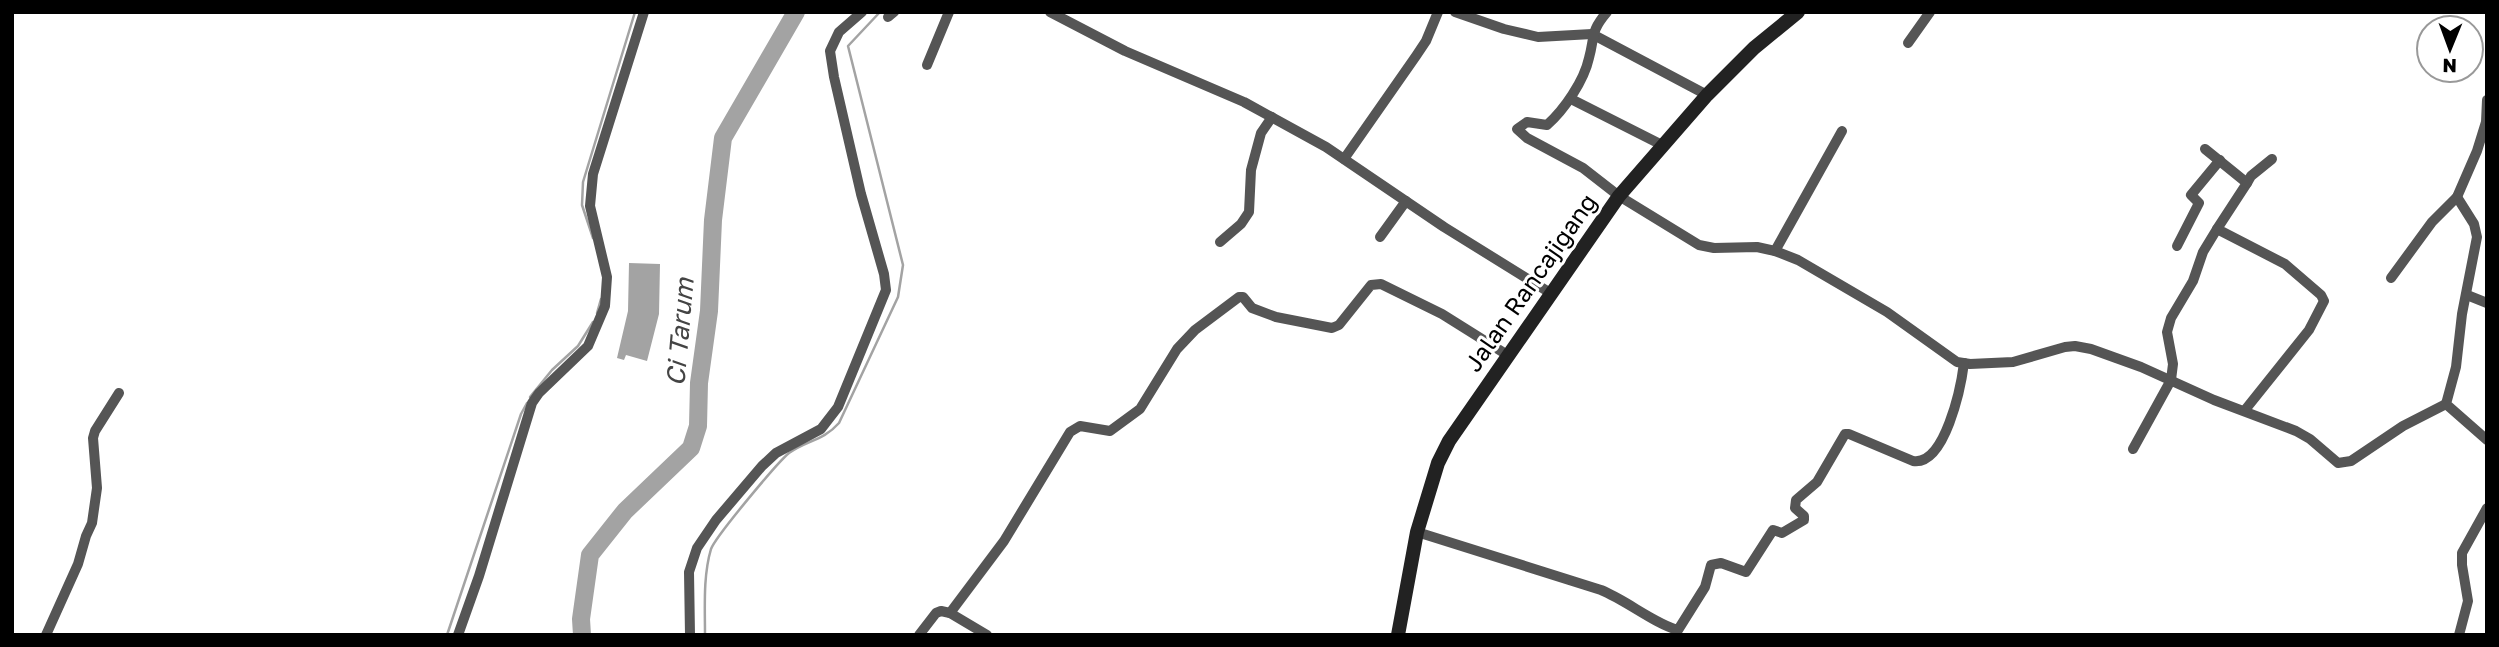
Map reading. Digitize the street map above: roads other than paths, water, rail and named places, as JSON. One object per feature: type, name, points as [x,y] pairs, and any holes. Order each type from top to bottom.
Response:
[{"type":"main road","name":"Jalan Rancajigang","points":[[1398,635],[1417,532],[1443,450],[1619,196],[1707,95],[1754,48],[1798,12]]},
{"type":"street","points":[[458,635],[532,403],[538,393],[587,346],[605,306],[607,277],[590,206],[590,187],[644,12]]},
{"type":"street","points":[[690,635],[689,572],[697,548],[716,520],[762,466],[776,453],[821,429],[838,407],[886,290],[861,194],[830,51],[839,32],[862,12]]},
{"type":"street","points":[[927,65],[949,12]]},
{"type":"street","points":[[1050,12],[1125,51],[1200,82],[1272,117],[1344,159],[1464,240],[1552,293]]},
{"type":"street","points":[[1344,159],[1421,49],[1438,12]]},
{"type":"street","points":[[1455,12],[1504,29],[1538,37],[1592,34],[1707,95]]},
{"type":"street","points":[[1607,12],[1592,34],[1587,65],[1571,99],[1547,125],[1527,122],[1517,130],[1583,168],[1619,196],[1704,247],[1757,247],[1798,260],[1872,303],[1952,359],[1967,364],[2025,361],[2060,348],[2075,346],[2091,349],[2302,434],[2330,459],[2342,464],[2361,455],[2403,426],[2446,404],[2456,367],[2462,314],[2482,238],[2457,197]]},
{"type":"street","points":[[1909,43],[1930,12]]},
{"type":"street","points":[[1571,99],[1662,145]]},
{"type":"street","points":[[2391,278],[2432,222],[2457,197],[2486,122],[2487,100]]},
{"type":"street","points":[[1220,242],[1241,224],[1249,212],[1251,170],[1261,133],[1272,117]]},
{"type":"street","points":[[1775,251],[1842,131]]},
{"type":"street","points":[[2205,149],[2247,183]]},
{"type":"street","points":[[2177,246],[2199,204],[2191,195],[2220,159]]},
{"type":"street","points":[[2133,449],[2171,380],[2173,364],[2167,332],[2193,281],[2203,252],[2251,176],[2273,159]]},
{"type":"street","points":[[1380,237],[1406,201]]},
{"type":"street","points":[[2217,229],[2285,264],[2324,299],[2309,330],[2245,410]]},
{"type":"street","points":[[950,613],[1004,541],[1070,432],[1080,426],[1110,431],[1140,409],[1177,349],[1195,330],[1239,297],[1243,297],[1256,310],[1276,317],[1332,328],[1339,325],[1371,285],[1381,284],[1442,314],[1509,356]]},
{"type":"street","points":[[2467,295],[2487,303]]},
{"type":"street","points":[[1417,532],[1591,586],[1619,597],[1678,630],[1700,596],[1713,563],[1721,563],[1745,572],[1773,530],[1782,533],[1804,520],[1804,516],[1795,508],[1796,500],[1817,482],[1846,434],[1913,461],[1926,460],[1955,413],[1967,364]]},
{"type":"street","points":[[46,635],[78,564],[92,523],[97,488],[92,442],[94,431],[119,393]]},
{"type":"street","points":[[2446,404],[2487,440]]},
{"type":"street","points":[[2459,635],[2468,601],[2462,553],[2487,508]]},
{"type":"street","points":[[919,635],[938,611],[950,613],[987,635]]},
{"type":"waterway","points":[[593,238],[582,205],[583,182],[635,12]]},
{"type":"waterway","name":"Ci Tarum","points":[[582,635],[581,619],[590,555],[625,511],[691,448],[698,426],[699,383],[709,311],[713,220],[723,138],[796,12]]},
{"type":"waterway","points":[[705,635],[706,581],[711,549],[782,459],[839,423],[898,297],[903,265],[848,46],[880,12]]},
{"type":"waterway","points":[[597,313],[601,299]]},
{"type":"waterway","points":[[530,397],[552,370],[578,346],[593,322]]},
{"type":"waterway","points":[[447,635],[527,403]]}]
